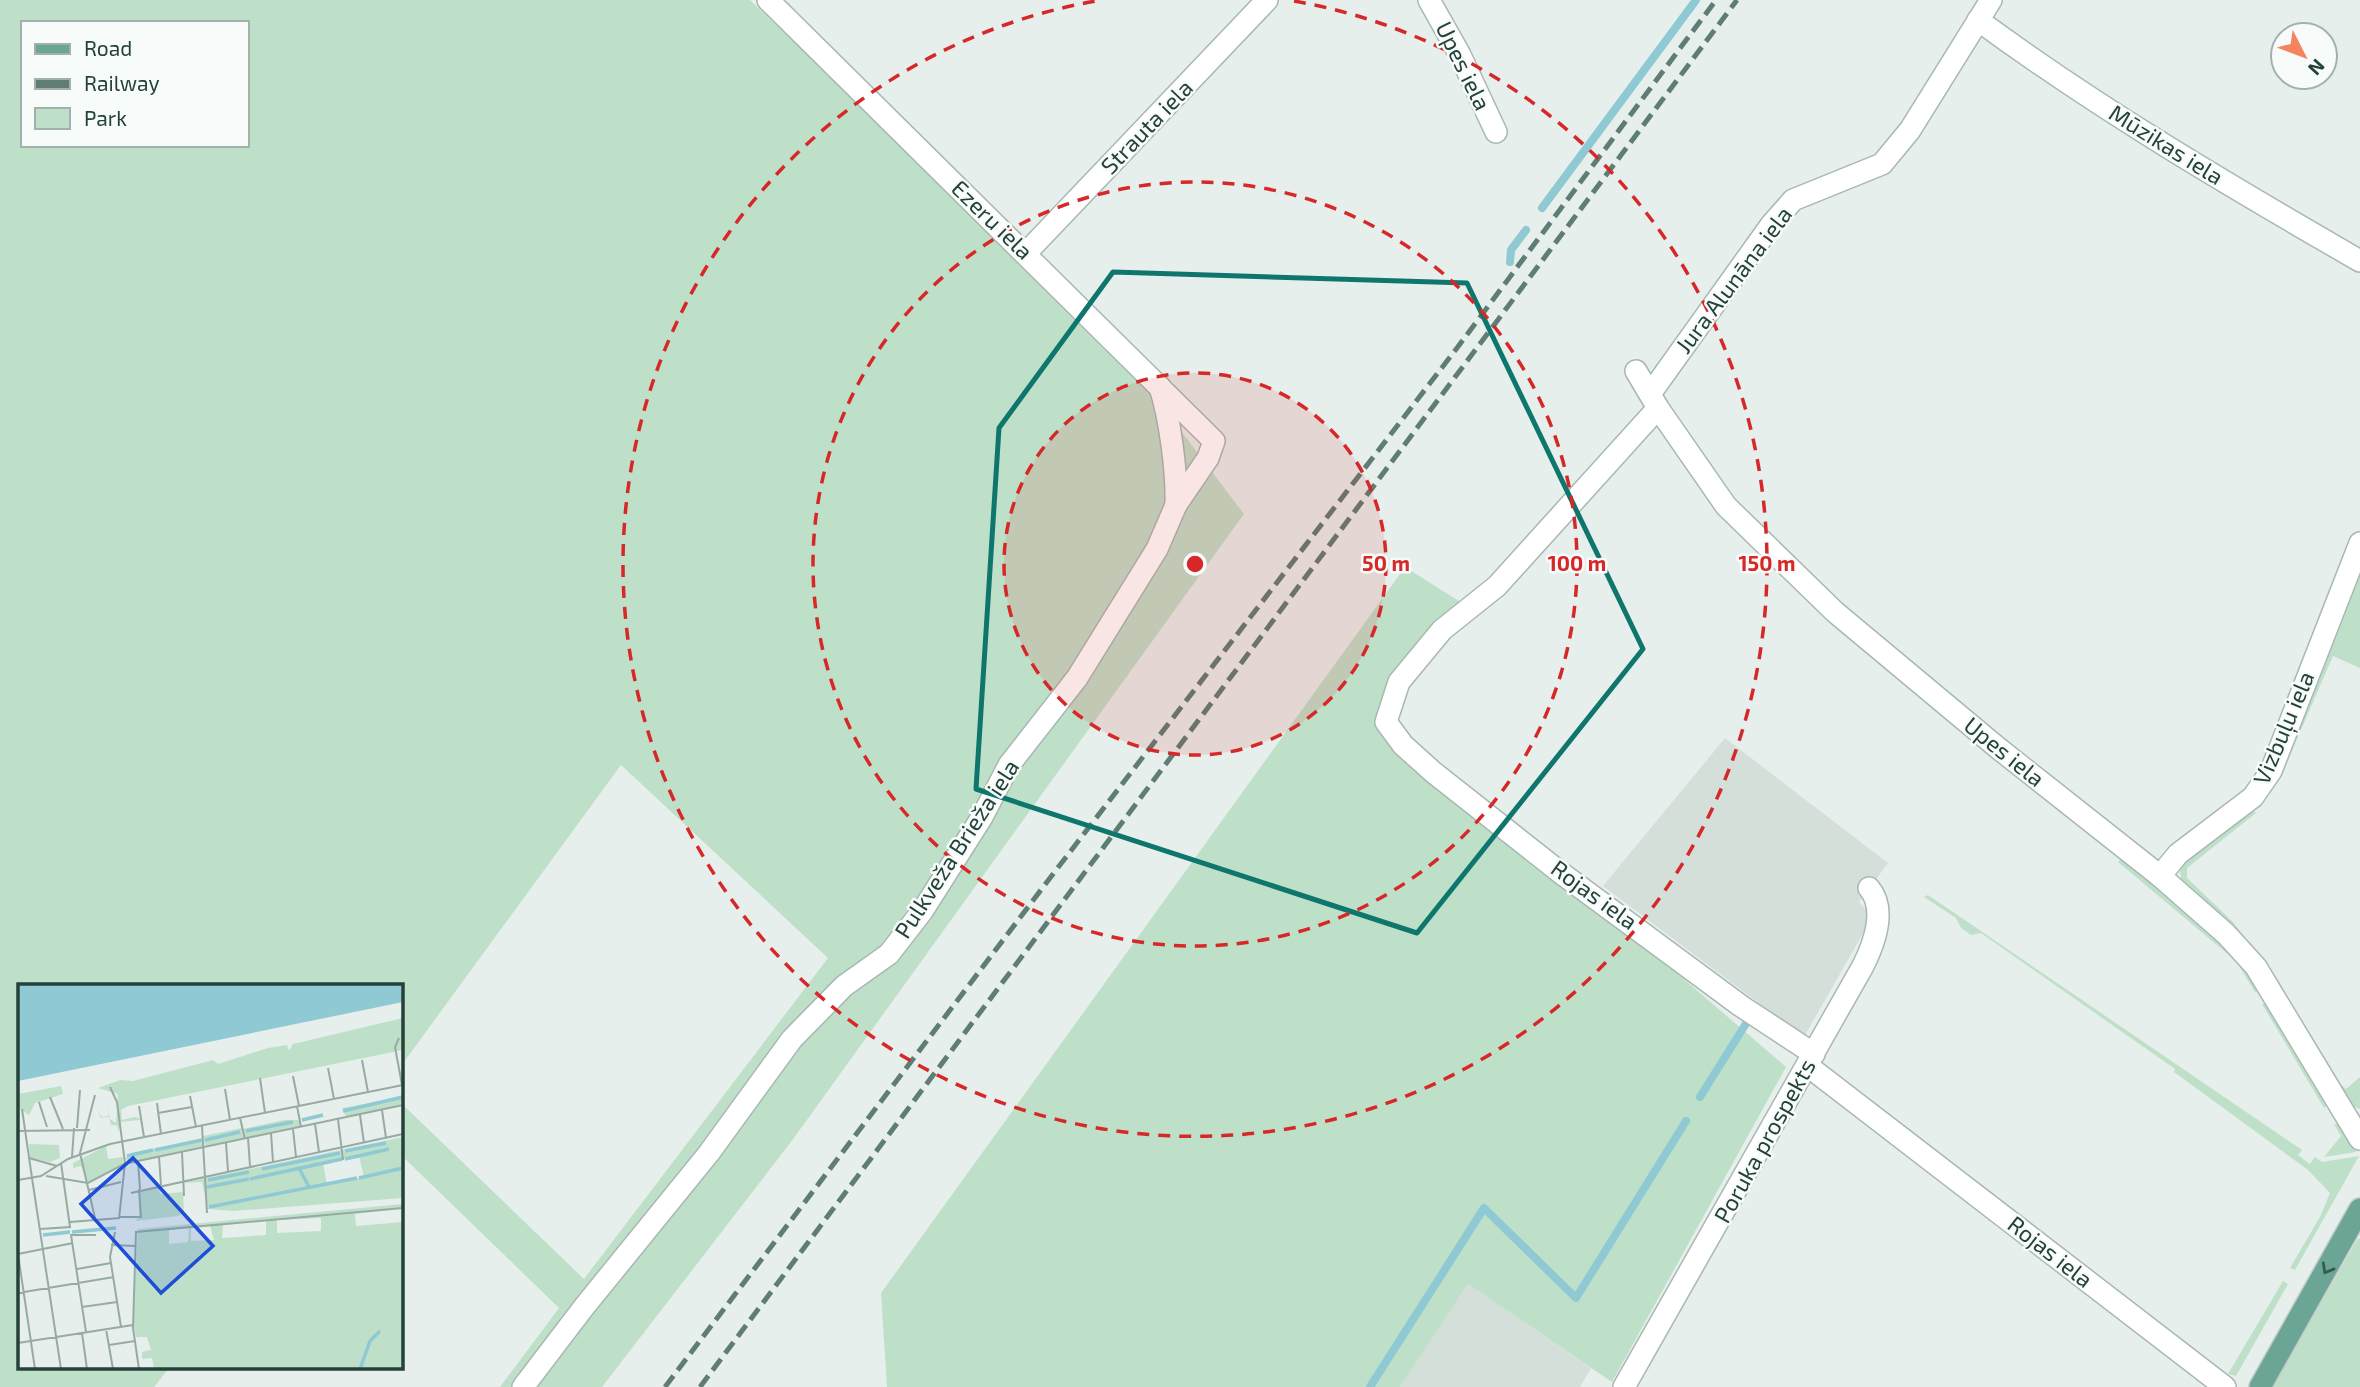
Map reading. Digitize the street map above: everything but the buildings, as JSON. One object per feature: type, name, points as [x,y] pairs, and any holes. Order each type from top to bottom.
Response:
[{"type":"main road","points":[[2260,1387],[2360,1209]]},
{"type":"street","name":"Ezeru iela","points":[[768,0],[1214,440]]},
{"type":"street","name":"Strauta iela","points":[[1026,253],[1268,0]]},
{"type":"street","name":"Upes iela","points":[[1429,0],[1460,55],[1496,132]]},
{"type":"street","name":"Jura Alunāna iela","points":[[1386,722],[1399,682],[1442,630],[1497,586],[1654,401],[1771,225],[1793,200],[1882,164],[1910,130],[1991,0]]},
{"type":"street","name":"Mūzikas iela","points":[[1978,20],[2044,69],[2281,216],[2360,261]]},
{"type":"street","name":"Upes iela","points":[[1636,371],[1726,506],[1835,612],[1998,748],[2160,876],[2226,934],[2256,967],[2360,1139]]},
{"type":"street","points":[[1160,387],[1165,402],[1177,486],[1176,505]]},
{"type":"street","name":"Pulkveža Brieža iela","points":[[523,1387],[709,1153],[792,1038],[845,986],[889,954],[923,911],[982,817],[1009,765],[1077,678],[1160,543],[1176,505],[1208,458],[1214,440]]},
{"type":"street","name":"Vizbuļu iela","points":[[2160,876],[2178,855],[2253,797],[2271,771],[2360,543]]},
{"type":"street","name":"Rojas iela","points":[[1386,722],[1403,745],[1433,772],[1561,873],[1811,1060],[2225,1387]]},
{"type":"street","name":"Poruka prospekts","points":[[1624,1387],[1811,1060],[1874,944],[1878,905],[1869,888]]},
{"type":"highlighted area","points":[[1113,272],[1467,283],[1643,649],[1417,933],[976,789],[999,428]]},
{"type":"shaded area","points":[[1725,738],[1888,863],[1859,902],[1873,916],[1804,1037],[1603,886]]},
{"type":"shaded area","points":[[1468,1284],[1591,1368],[1580,1387],[1400,1387]]},
{"type":"green space","points":[[0,0],[750,0],[1134,369],[1244,514],[791,1142],[602,1387],[500,1387],[559,1308],[402,1156],[402,1104],[584,1279],[828,958],[621,765],[402,1065],[402,984],[18,984],[18,1370],[167,1370],[154,1387],[0,1387]]},
{"type":"green space","points":[[2360,559],[2360,668],[2333,656],[2284,769],[2279,768]]},
{"type":"green space","points":[[1405,567],[1470,608],[1442,630],[1386,723],[1786,1067],[1612,1382],[1468,1284],[1400,1387],[887,1387],[881,1293]]},
{"type":"green space","points":[[2249,809],[2256,813],[2187,868],[2187,878],[2233,922],[2267,968],[2182,883],[2180,871],[2183,860]]},
{"type":"green space","points":[[2123,857],[2240,957],[2260,989],[2255,992],[2236,961],[2118,862]]},
{"type":"green space","points":[[1928,895],[2302,1150],[2298,1155],[2310,1164],[2315,1157],[2322,1162],[2359,1156],[2295,1270],[2290,1268],[2320,1217],[2330,1193],[2308,1170],[2174,1072],[2175,1069],[1981,933],[1971,935],[1961,928],[1956,918],[1924,897]]},
{"type":"green space","points":[[2265,1003],[2271,1008],[2328,1103],[2324,1108],[2262,1004]]},
{"type":"green space","points":[[2360,1077],[2360,1109],[2350,1105],[2335,1088],[2339,1083],[2346,1089]]},
{"type":"green space","points":[[2334,1124],[2341,1124],[2356,1152],[2324,1157],[2341,1136]]},
{"type":"green space","points":[[2360,1238],[2360,1387],[2273,1387],[2357,1240]]},
{"type":"green space","points":[[2283,1281],[2288,1284],[2236,1376],[2228,1374]]},
{"type":"waterway","points":[[1542,208],[1696,0]]},
{"type":"waterway","points":[[1510,262],[1511,250],[1526,230]]},
{"type":"waterway","points":[[1700,1097],[1747,1022]]},
{"type":"waterway","points":[[1370,1387],[1484,1208],[1576,1298],[1686,1121]]},
{"type":"railway","points":[[665,1387],[1050,878],[1457,348],[1716,0]]},
{"type":"railway","points":[[700,1387],[1737,0]]}]
